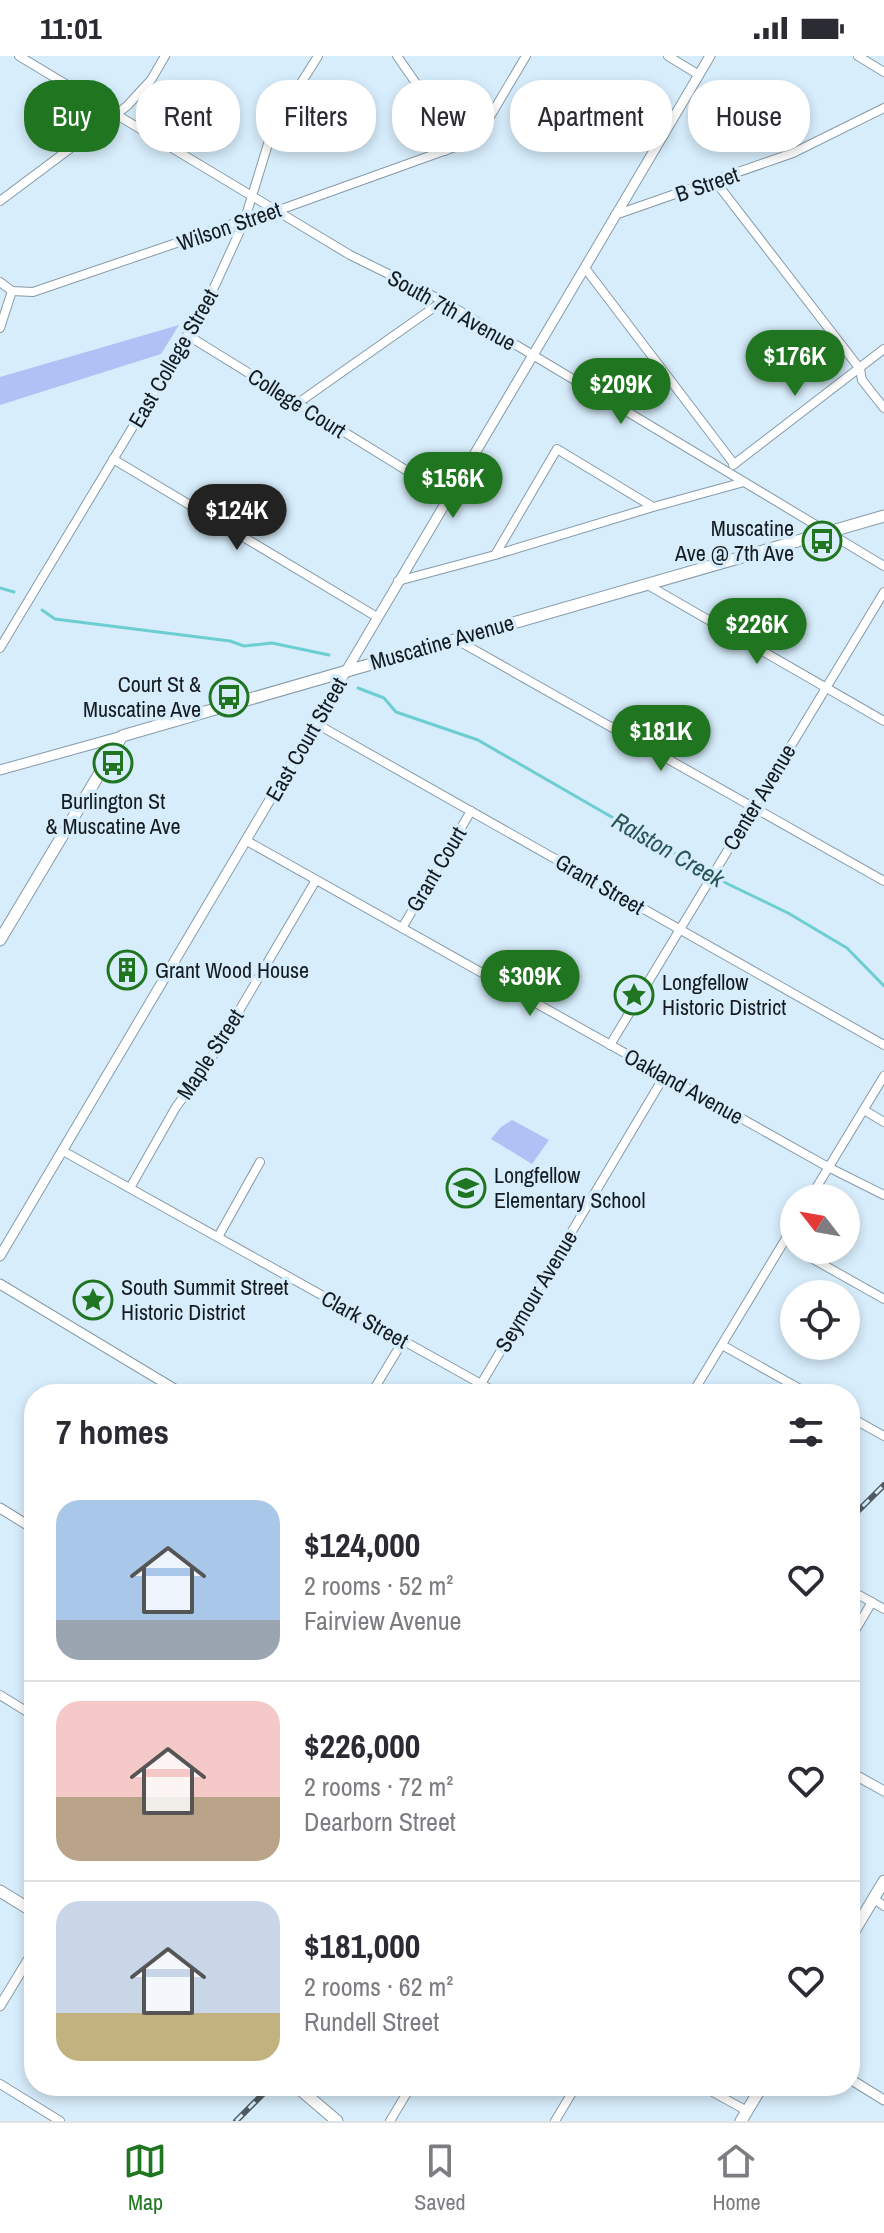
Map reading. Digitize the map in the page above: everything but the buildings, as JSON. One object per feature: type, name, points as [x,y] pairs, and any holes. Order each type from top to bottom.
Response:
[{"type":"main road","name":"Muscatine Avenue","points":[[122,736],[884,516]]},
{"type":"main road","points":[[0,940],[122,736]]},
{"type":"main road","points":[[860,1926],[879,1902],[884,1881]]},
{"type":"main road","points":[[0,1891],[24,1906]]},
{"type":"main road","points":[[308,2096],[337,2121]]},
{"type":"main road","points":[[744,2116],[756,2096]]},
{"type":"street","name":"South 7th Avenue","points":[[19,56],[59,80]]},
{"type":"street","points":[[120,109],[140,94],[165,56]]},
{"type":"street","name":"East College Street","points":[[0,648],[212,294],[244,222],[281,115],[318,56]]},
{"type":"street","points":[[397,56],[414,80]]},
{"type":"street","name":"Wilson Street","points":[[494,110],[526,56]]},
{"type":"street","points":[[668,56],[699,75]]},
{"type":"street","name":"East Court Street","points":[[0,1256],[710,56]]},
{"type":"street","points":[[858,56],[884,72]]},
{"type":"street","name":"B Street","points":[[615,215],[793,153],[884,108]]},
{"type":"street","name":"South 7th Avenue","points":[[120,116],[350,255],[443,301],[884,566]]},
{"type":"street","points":[[0,201],[64,152]]},
{"type":"street","name":"Wilson Street","points":[[12,291],[33,292],[442,152]]},
{"type":"street","points":[[715,181],[860,369],[862,380],[884,408]]},
{"type":"street","points":[[585,268],[734,464]]},
{"type":"street","points":[[0,282],[12,291],[0,328]]},
{"type":"street","points":[[298,403],[443,301]]},
{"type":"street","name":"College Court","points":[[187,335],[448,496]]},
{"type":"street","points":[[726,471],[884,349]]},
{"type":"street","points":[[495,555],[557,449],[653,507]]},
{"type":"street","points":[[113,459],[377,617]]},
{"type":"street","points":[[398,581],[744,482]]},
{"type":"street","points":[[645,584],[884,721]]},
{"type":"street","name":"Center Avenue","points":[[610,1045],[884,592]]},
{"type":"street","points":[[454,639],[884,881]]},
{"type":"street","name":"Grant Street","points":[[315,723],[884,1045]]},
{"type":"street","name":"Muscatine Avenue","points":[[0,770],[122,736]]},
{"type":"street","name":"Grant Court","points":[[402,928],[471,811]]},
{"type":"street","name":"Oakland Avenue","points":[[247,841],[828,1167],[884,1195]]},
{"type":"street","name":"Maple Street","points":[[130,1188],[176,1107],[206,1067],[316,880]]},
{"type":"street","name":"Seymour Avenue","points":[[481,1384],[665,1075]]},
{"type":"street","points":[[818,1184],[884,1076]]},
{"type":"street","points":[[864,1110],[884,1122]]},
{"type":"street","name":"Clark Street","points":[[63,1151],[481,1384]]},
{"type":"street","points":[[218,1237],[260,1162]]},
{"type":"street","points":[[698,1384],[780,1250]]},
{"type":"street","points":[[822,1264],[884,1299]]},
{"type":"street","points":[[0,1284],[166,1384]]},
{"type":"street","points":[[377,1384],[403,1341]]},
{"type":"street","points":[[722,1345],[791,1384]]},
{"type":"street","points":[[860,1423],[884,1436]]},
{"type":"street","points":[[0,1508],[24,1523]]},
{"type":"street","points":[[860,1595],[884,1609]]},
{"type":"street","points":[[860,1622],[872,1602]]},
{"type":"street","points":[[0,1695],[24,1710]]},
{"type":"street","points":[[860,1778],[884,1791]]},
{"type":"street","points":[[0,2006],[24,1966]]},
{"type":"street","points":[[0,2084],[60,2121]]},
{"type":"street","points":[[860,2085],[884,2100]]},
{"type":"street","points":[[390,2121],[405,2096]]},
{"type":"street","points":[[555,2121],[570,2096]]},
{"type":"street","points":[[716,2096],[744,2116]]},
{"type":"shaded area","points":[[179,325],[161,354],[0,405],[0,377]]},
{"type":"shaded area","points":[[512,1120],[549,1140],[532,1164],[491,1139]]},
{"type":"waterway","name":"Ralston Creek","points":[[0,588],[14,592]]},
{"type":"waterway","name":"Ralston Creek","points":[[42,610],[55,619],[230,641],[244,646],[272,643],[329,655]]},
{"type":"waterway","name":"Ralston Creek","points":[[358,688],[384,698],[396,712],[478,740],[728,884],[788,913],[847,948],[884,986]]},
{"type":"railway","points":[[860,1509],[884,1485]]},
{"type":"railway","points":[[236,2121],[261,2096]]},
{"type":"place","name":"Muscatine Ave @ 7th Ave","points":[[822,541]]},
{"type":"place","name":"Court St & Muscatine Ave","points":[[229,697]]},
{"type":"place","name":"Burlington St & Muscatine Ave","points":[[113,763]]},
{"type":"place","name":"Grant Wood House","points":[[127,970]]},
{"type":"place","name":"Longfellow Historic District","points":[[634,995]]},
{"type":"place","name":"Longfellow Elementary School","points":[[466,1188]]},
{"type":"place","name":"South Summit Street Historic District","points":[[93,1300]]}]
